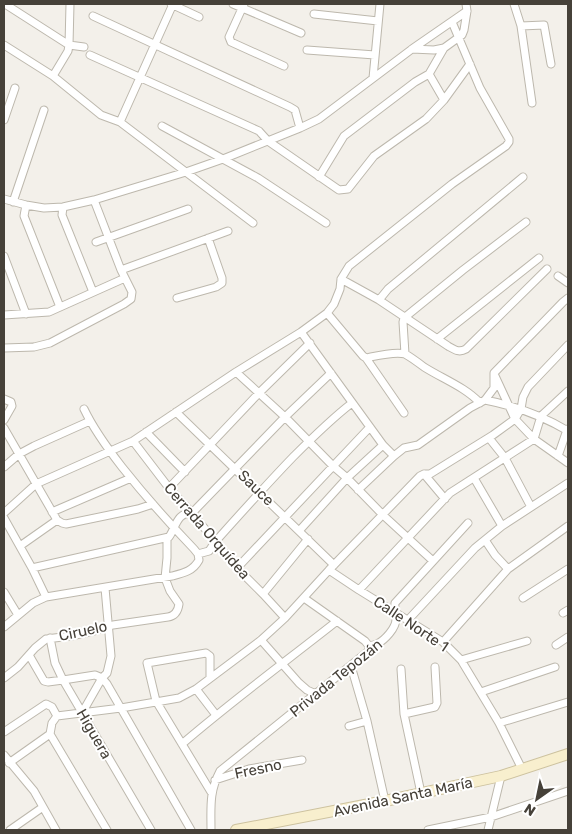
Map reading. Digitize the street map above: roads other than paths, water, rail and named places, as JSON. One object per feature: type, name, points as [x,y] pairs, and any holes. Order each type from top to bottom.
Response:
[{"type":"main road","name":"Avenida Santa María","points":[[236,830],[421,794],[501,776],[568,754]]},
{"type":"street","points":[[5,4],[69,45],[84,47]]},
{"type":"street","points":[[53,76],[68,51],[70,4]]},
{"type":"street","points":[[120,122],[172,4],[199,17]]},
{"type":"street","points":[[233,4],[243,6],[301,33]]},
{"type":"street","points":[[373,78],[380,4]]},
{"type":"street","points":[[514,4],[521,26],[532,103]]},
{"type":"street","points":[[243,6],[229,37],[231,42],[284,66]]},
{"type":"street","points":[[4,199],[44,208],[63,207],[94,200],[186,172],[300,128],[319,119],[412,49],[452,22],[466,7]]},
{"type":"street","points":[[412,49],[434,50],[444,48],[459,38],[464,32],[466,7]]},
{"type":"street","points":[[314,14],[378,21]]},
{"type":"street","points":[[94,16],[290,107],[295,110],[300,128]]},
{"type":"street","points":[[4,513],[36,484],[133,441],[236,372],[301,332],[327,313],[334,304],[340,289],[341,279],[349,266],[452,184],[506,146],[509,139],[480,88],[452,22]]},
{"type":"street","points":[[521,26],[544,25],[551,64]]},
{"type":"street","points":[[4,45],[53,76],[101,115],[120,122],[253,224]]},
{"type":"street","points":[[319,177],[344,136],[415,82],[429,74],[444,48]]},
{"type":"street","points":[[307,50],[375,55]]},
{"type":"street","points":[[90,55],[258,131],[268,141],[339,190],[348,189],[374,156],[426,119],[444,100],[470,64]]},
{"type":"street","points":[[429,74],[444,100]]},
{"type":"street","points":[[4,120],[15,88]]},
{"type":"street","points":[[13,202],[44,110]]},
{"type":"street","points":[[162,126],[258,178],[326,223]]},
{"type":"street","points":[[379,300],[388,289],[523,177]]},
{"type":"street","points":[[4,348],[34,347],[50,343],[131,299],[132,292],[121,270],[94,200]]},
{"type":"street","points":[[26,205],[24,216],[60,307]]},
{"type":"street","points":[[63,207],[62,216],[93,292]]},
{"type":"street","points":[[96,242],[188,209]]},
{"type":"street","points":[[405,354],[404,318],[526,222]]},
{"type":"street","points":[[121,270],[228,231]]},
{"type":"street","points":[[178,298],[216,287],[222,283],[208,238]]},
{"type":"street","points":[[4,256],[26,314]]},
{"type":"street","points":[[437,339],[539,258]]},
{"type":"street","points":[[341,279],[379,300],[437,339],[456,350],[462,351],[547,270]]},
{"type":"street","points":[[558,276],[568,283]]},
{"type":"street","points":[[4,316],[50,312],[125,278]]},
{"type":"street","points":[[358,490],[404,448],[418,445],[470,408],[483,402],[494,388],[494,373],[568,298]]},
{"type":"street","points":[[327,313],[366,358],[404,414]]},
{"type":"street","points":[[301,332],[383,445],[394,456]]},
{"type":"street","points":[[169,488],[259,393],[310,343]]},
{"type":"street","points":[[107,830],[50,734],[52,723],[57,716],[179,698],[196,689],[261,640],[285,618],[420,476],[430,474],[489,438],[515,419],[521,409],[523,397],[528,387],[568,345]]},
{"type":"street","points":[[366,358],[405,354],[483,402],[508,404],[541,416],[568,430],[558,456]]},
{"type":"street","points":[[236,372],[286,417],[383,515],[433,561]]},
{"type":"street","points":[[32,568],[166,538],[171,535],[182,515],[187,512],[192,513],[331,373]]},
{"type":"street","points":[[494,373],[515,419],[534,439],[568,463]]},
{"type":"street","points":[[359,590],[450,493],[534,439],[541,416],[568,391]]},
{"type":"street","points":[[4,399],[11,402],[12,406],[4,420]]},
{"type":"street","points":[[198,554],[209,551],[259,492],[309,441],[352,403]]},
{"type":"street","points":[[4,627],[33,603],[46,598],[182,574],[192,569],[199,560],[198,554],[153,504],[110,451],[84,409]]},
{"type":"street","name":"Sauce","points":[[176,412],[300,531],[332,567]]},
{"type":"street","points":[[4,467],[19,454],[49,438],[90,421]]},
{"type":"street","points":[[237,568],[370,427]]},
{"type":"street","points":[[4,428],[52,512],[57,520],[62,523],[66,524],[138,509],[153,504]]},
{"type":"street","points":[[146,432],[185,472]]},
{"type":"street","points":[[489,438],[504,458],[531,508]]},
{"type":"street","name":"Cerrada Orquídea","points":[[133,441],[169,488],[237,568],[285,618]]},
{"type":"street","points":[[300,531],[347,478],[383,445]]},
{"type":"street","points":[[424,474],[445,499]]},
{"type":"street","points":[[52,512],[131,478]]},
{"type":"street","points":[[474,478],[502,526]]},
{"type":"street","points":[[408,620],[475,548],[502,526],[568,484]]},
{"type":"street","points":[[4,518],[32,568],[46,598]]},
{"type":"street","points":[[20,546],[57,520]]},
{"type":"street","name":"Privada Tepozán","points":[[211,830],[211,792],[220,771],[351,666],[369,650],[369,646],[378,644],[389,633],[396,619],[395,603],[468,523]]},
{"type":"street","points":[[443,642],[508,569],[568,526]]},
{"type":"street","points":[[165,578],[166,538]]},
{"type":"street","points":[[263,594],[308,539]]},
{"type":"street","points":[[485,540],[508,569]]},
{"type":"street","name":"Calle Norte 1","points":[[332,567],[359,590],[443,642],[461,660],[499,723],[522,769]]},
{"type":"street","points":[[523,598],[568,569]]},
{"type":"street","name":"Ciruelo","points":[[4,678],[18,667],[43,641],[50,638],[70,636],[108,626],[173,616],[177,613],[179,604],[166,584],[165,578]]},
{"type":"street","points":[[82,713],[102,678],[107,673],[111,656],[105,588]]},
{"type":"street","points":[[4,592],[18,615]]},
{"type":"street","points":[[304,598],[366,641],[369,646]]},
{"type":"street","points":[[182,744],[216,715],[337,621]]},
{"type":"street","name":"Higuera","points":[[50,638],[55,663],[63,680],[150,830]]},
{"type":"street","points":[[556,645],[568,638]]},
{"type":"street","points":[[261,640],[299,682],[316,694]]},
{"type":"street","points":[[461,660],[527,641]]},
{"type":"street","points":[[210,678],[210,656],[206,653],[147,663],[156,701],[211,792]]},
{"type":"street","points":[[29,655],[44,680],[48,682],[95,676],[102,678],[191,830]]},
{"type":"street","points":[[351,666],[367,721],[385,801]]},
{"type":"street","points":[[404,714],[436,706],[435,667]]},
{"type":"street","points":[[480,692],[555,667]]},
{"type":"street","points":[[401,669],[404,714],[421,794]]},
{"type":"street","points":[[196,689],[216,715]]},
{"type":"street","points":[[499,723],[568,702]]},
{"type":"street","points":[[4,732],[46,704],[52,707],[57,716]]},
{"type":"street","points":[[349,726],[367,721]]},
{"type":"street","points":[[9,762],[50,734]]},
{"type":"street","points":[[4,755],[34,791],[56,830]]},
{"type":"street","name":"Fresno","points":[[215,780],[249,769],[302,760]]},
{"type":"street","points":[[488,830],[501,776]]},
{"type":"street","points":[[428,830],[491,817],[568,791]]},
{"type":"street","points":[[10,830],[43,807]]}]
